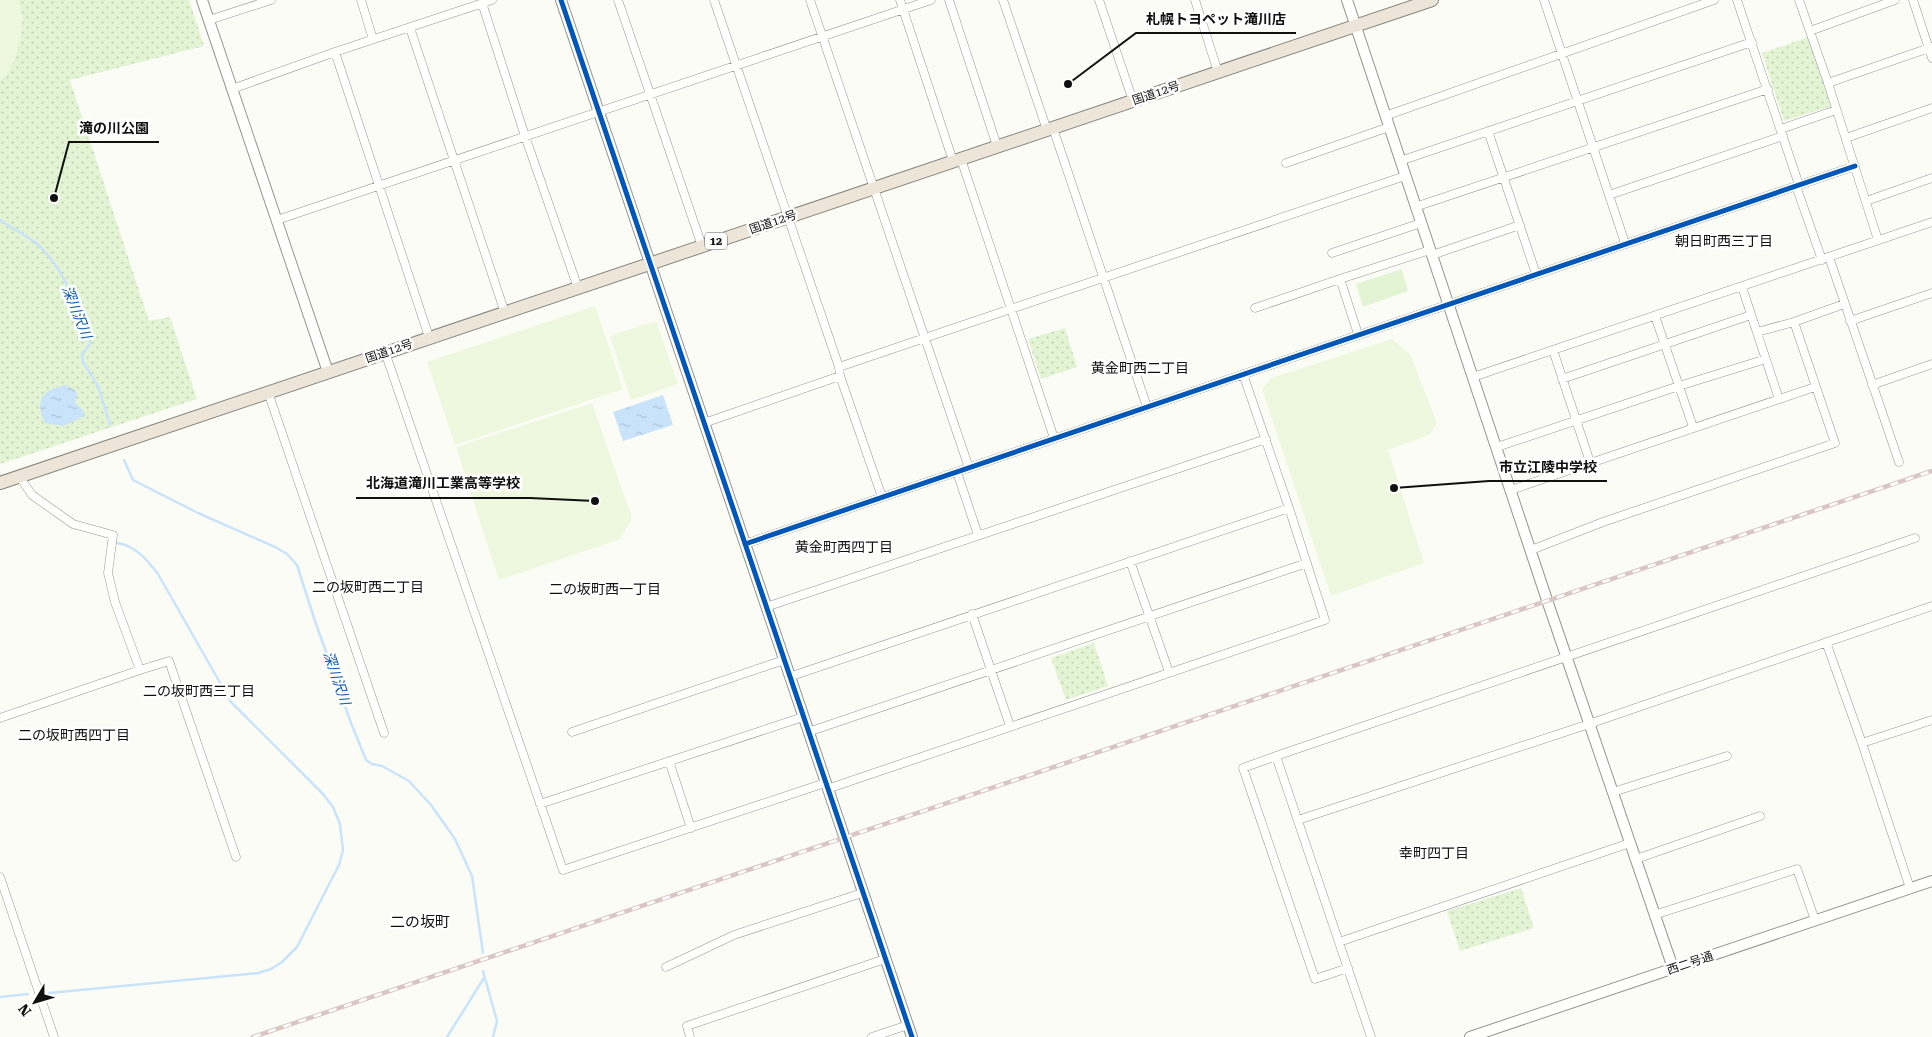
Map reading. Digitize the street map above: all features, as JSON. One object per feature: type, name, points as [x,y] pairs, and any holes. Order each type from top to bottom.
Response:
[{"type":"highway","name":"国道12号","points":[[0,483],[1432,0]]},
{"type":"street","points":[[202,0],[328,372]]},
{"type":"street","points":[[209,20],[271,0]]},
{"type":"street","points":[[361,0],[373,40]]},
{"type":"street","points":[[232,89],[335,52],[492,0]]},
{"type":"street","points":[[561,0],[912,1037]]},
{"type":"street","points":[[618,0],[702,246]]},
{"type":"street","points":[[714,0],[789,217],[839,367],[840,376],[882,497]]},
{"type":"street","points":[[810,0],[969,468]]},
{"type":"street","points":[[900,0],[1054,438]]},
{"type":"street","points":[[277,220],[931,0]]},
{"type":"street","points":[[949,0],[997,146]]},
{"type":"street","points":[[1003,0],[1103,277],[1147,407]]},
{"type":"street","points":[[1099,0],[1132,101]]},
{"type":"street","points":[[1195,0],[1218,72]]},
{"type":"street","points":[[1347,0],[1496,448],[1673,968]]},
{"type":"street","points":[[1544,0],[1625,243]]},
{"type":"street","points":[[1385,116],[1714,0]]},
{"type":"street","points":[[1738,0],[1798,185],[1844,304],[1899,462]]},
{"type":"street","points":[[1799,0],[1828,83],[1878,240]]},
{"type":"street","points":[[1810,31],[1895,0]]},
{"type":"street","points":[[1913,0],[1930,47],[1932,58]]},
{"type":"street","points":[[482,3],[525,136],[578,288]]},
{"type":"street","points":[[410,28],[505,313]]},
{"type":"street","points":[[1400,161],[1752,42]]},
{"type":"street","points":[[1828,83],[1930,47]]},
{"type":"street","points":[[335,52],[429,337]]},
{"type":"street","points":[[1415,207],[1768,89]]},
{"type":"street","points":[[1846,138],[1932,108]]},
{"type":"street","points":[[1609,195],[1782,132],[1836,110]]},
{"type":"street","points":[[1286,163],[1389,128]]},
{"type":"street","points":[[1488,131],[1536,274]]},
{"type":"street","points":[[745,544],[1854,166]]},
{"type":"street","points":[[839,367],[1405,176]]},
{"type":"street","points":[[1866,201],[1932,178]]},
{"type":"street","points":[[1473,377],[1932,222]]},
{"type":"street","points":[[1332,253],[1421,223]]},
{"type":"street","points":[[1255,308],[1340,279],[1520,225]]},
{"type":"street","points":[[1340,279],[1358,334]]},
{"type":"street","points":[[1742,287],[1779,399]]},
{"type":"street","points":[[1850,321],[1932,293]]},
{"type":"street","points":[[1757,332],[1794,322],[1844,304]]},
{"type":"street","points":[[1562,379],[1751,315]]},
{"type":"street","points":[[1655,316],[1693,427]]},
{"type":"street","points":[[1531,550],[1603,522],[1835,443],[1794,322]]},
{"type":"street","points":[[1552,350],[1590,462]]},
{"type":"street","points":[[385,352],[563,870],[1010,726],[1325,620],[1243,374]]},
{"type":"street","points":[[1496,448],[1766,358]]},
{"type":"street","points":[[1872,385],[1932,364]]},
{"type":"street","points":[[704,423],[840,376]]},
{"type":"street","points":[[1511,490],[1815,387]]},
{"type":"street","points":[[268,392],[384,732]]},
{"type":"street","points":[[766,607],[1266,439]]},
{"type":"street","points":[[957,472],[978,536]]},
{"type":"street","points":[[19,476],[32,495],[73,524],[113,535],[112,548],[108,560],[108,572],[115,602],[140,670]]},
{"type":"street","points":[[789,677],[1289,508]]},
{"type":"street","points":[[1348,968],[1315,979],[1243,768],[1915,538]]},
{"type":"street","points":[[1130,561],[1169,672]]},
{"type":"street","points":[[808,732],[1307,563]]},
{"type":"street","points":[[1298,820],[1589,724],[1932,606]]},
{"type":"street","points":[[972,614],[1010,726]]},
{"type":"street","points":[[1826,642],[1910,888]]},
{"type":"street","points":[[572,732],[784,660]]},
{"type":"street","points":[[0,718],[169,661],[236,857]]},
{"type":"street","points":[[540,804],[803,717]]},
{"type":"street","points":[[1862,743],[1932,720]]},
{"type":"street","points":[[1276,756],[1371,1037]]},
{"type":"street","points":[[1613,792],[1727,756]]},
{"type":"street","points":[[669,761],[691,828]]},
{"type":"street","points":[[1636,859],[1760,816]]},
{"type":"street","points":[[1339,942],[1630,843]]},
{"type":"street","points":[[1654,915],[1797,869],[1814,920]]},
{"type":"street","points":[[0,877],[54,1037]]},
{"type":"street","name":"西二号通","points":[[1470,1037],[1932,881]]},
{"type":"street","points":[[666,968],[734,935],[862,893]]},
{"type":"street","points":[[690,1037],[687,1026],[885,959]]},
{"type":"street","points":[[872,1037],[908,1025]]},
{"type":"green space","points":[[0,0],[189,0],[204,46],[70,80],[149,321],[170,317],[197,399],[0,464]]},
{"type":"green space","points":[[0,0],[18,0],[22,20],[21,37],[13,63],[5,76],[0,80]]},
{"type":"green space","points":[[1809,37],[1832,106],[1784,121],[1762,53]]},
{"type":"green space","points":[[1402,269],[1408,291],[1363,307],[1356,284]]},
{"type":"green space","points":[[595,306],[623,389],[455,445],[427,362]]},
{"type":"green space","points":[[656,321],[678,384],[631,400],[610,336]]},
{"type":"green space","points":[[1065,328],[1077,367],[1041,379],[1028,339]]},
{"type":"green space","points":[[1392,339],[1410,354],[1437,423],[1429,435],[1388,450],[1424,563],[1331,596],[1262,389],[1271,378]]},
{"type":"green space","points":[[592,403],[632,518],[620,539],[499,580],[456,447]]},
{"type":"green space","points":[[1094,643],[1108,686],[1066,700],[1051,658]]},
{"type":"green space","points":[[1521,888],[1534,928],[1460,951],[1447,911]]},
{"type":"water","points":[[64,385],[72,388],[77,393],[75,403],[82,409],[85,416],[63,426],[45,423],[40,404],[43,396],[52,389]]},
{"type":"water","points":[[663,395],[673,425],[623,441],[613,412]]},
{"type":"waterway","name":"深川沢川","points":[[0,220],[36,243],[46,252],[62,275],[90,338],[90,344],[82,355],[83,362],[98,386],[110,424]]},
{"type":"waterway","name":"深川沢川","points":[[124,460],[133,480],[198,513],[275,547],[287,554],[297,565],[351,723],[366,760],[372,764],[382,766],[409,781],[431,805],[455,839],[472,876],[483,953]]},
{"type":"waterway","points":[[49,993],[258,973],[271,969],[282,962],[297,947],[339,865],[343,850],[340,824],[333,807],[323,794],[231,702],[158,574],[135,550],[124,544],[117,543]]},
{"type":"waterway","name":"深川沢川","points":[[483,971],[497,1021],[493,1037]]},
{"type":"waterway","points":[[447,1037],[484,978]]},
{"type":"waterway","points":[[0,997],[28,994]]},
{"type":"railway","points":[[253,1037],[1932,471]]},
{"type":"cycle path","points":[[561,0],[912,1037]]},
{"type":"cycle path","points":[[745,544],[1855,166]]},
{"type":"place","name":"札幌トヨペット滝川店","points":[[1068,84]]},
{"type":"place","name":"滝の川公園","points":[[54,198]]},
{"type":"place","name":"市立江陵中学校","points":[[1394,488]]},
{"type":"place","name":"北海道滝川工業高等学校","points":[[595,501]]},
{"type":"district","name":"朝日町西三丁目","points":[[1724,241]]},
{"type":"district","name":"黄金町西二丁目","points":[[1140,368]]},
{"type":"district","name":"黄金町西四丁目","points":[[844,547]]},
{"type":"district","name":"二の坂町西二丁目","points":[[368,587]]},
{"type":"district","name":"二の坂町西一丁目","points":[[605,589]]},
{"type":"district","name":"二の坂町西三丁目","points":[[199,691]]},
{"type":"district","name":"二の坂町西四丁目","points":[[74,735]]},
{"type":"district","name":"幸町四丁目","points":[[1434,853]]},
{"type":"district","name":"二の坂町","points":[[420,922]]}]
